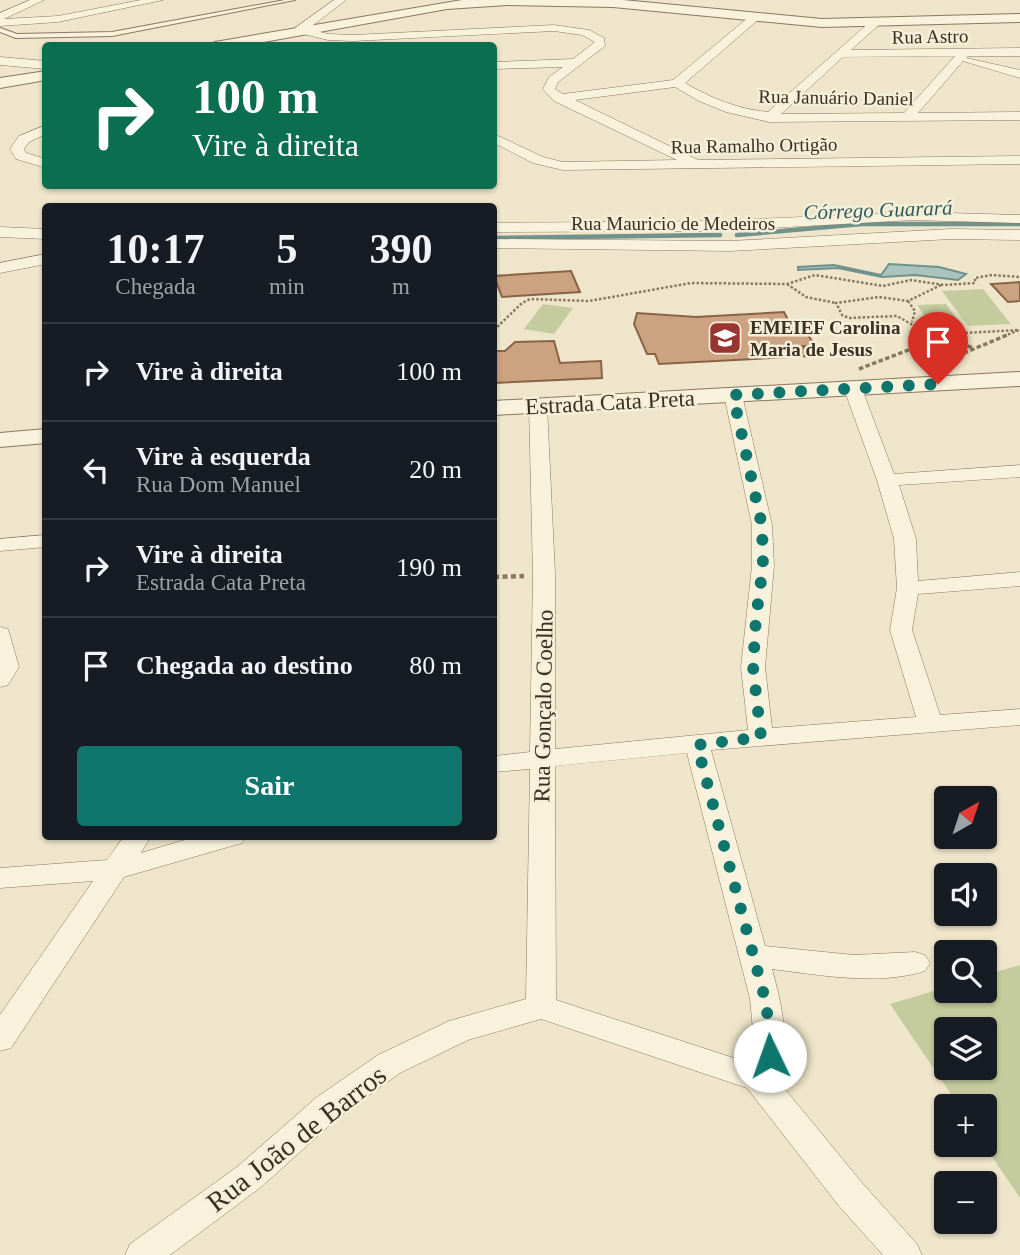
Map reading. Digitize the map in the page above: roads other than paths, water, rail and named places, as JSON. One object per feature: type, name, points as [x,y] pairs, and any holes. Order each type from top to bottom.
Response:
[{"type":"street","points":[[0,17],[39,0]]},
{"type":"street","points":[[0,23],[71,17],[158,0]]},
{"type":"street","points":[[299,30],[341,0]]},
{"type":"street","points":[[236,42],[447,5],[507,1],[613,3],[797,22],[875,23],[1020,18]]},
{"type":"street","points":[[558,98],[677,83],[754,18]]},
{"type":"street","points":[[769,118],[875,23]]},
{"type":"street","points":[[299,30],[328,37],[353,38],[554,28],[585,32],[600,40],[601,44],[573,63],[549,89],[558,98],[698,165]]},
{"type":"street","name":"Rua Astro","points":[[841,54],[961,56],[1020,52]]},
{"type":"street","points":[[908,117],[961,56],[1020,74]]},
{"type":"street","points":[[0,61],[42,65]]},
{"type":"street","points":[[497,66],[573,63]]},
{"type":"street","points":[[0,83],[42,76]]},
{"type":"street","name":"Rua Januário Daniel","points":[[677,83],[696,97],[718,107],[769,118],[1020,116]]},
{"type":"street","points":[[42,131],[24,139],[17,149],[21,156],[42,163]]},
{"type":"street","name":"Rua Ramalho Ortigão","points":[[497,140],[538,160],[563,166],[1020,160]]},
{"type":"street","points":[[497,228],[725,226],[874,217],[1020,219]]},
{"type":"street","points":[[725,226],[730,246]]},
{"type":"street","points":[[0,232],[42,234]]},
{"type":"street","name":"Rua Mauricio de Medeiros","points":[[497,244],[730,246],[951,234],[1020,236]]},
{"type":"street","points":[[0,268],[42,260]]},
{"type":"street","name":"Estrada Cata Preta","points":[[497,408],[733,395],[853,382],[938,384],[1020,379]]},
{"type":"street","points":[[853,382],[905,539],[908,588],[901,630],[930,723]]},
{"type":"street","points":[[733,395],[762,526],[763,566],[753,667],[761,737]]},
{"type":"street","name":"Rua Gonçalo Coelho","points":[[538,406],[544,574],[541,1007]]},
{"type":"street","points":[[0,440],[42,436]]},
{"type":"street","points":[[887,480],[1020,471]]},
{"type":"street","points":[[0,545],[42,541]]},
{"type":"street","points":[[908,588],[1020,579]]},
{"type":"street","points":[[0,634],[7,667],[0,680]]},
{"type":"street","points":[[497,764],[761,737],[1020,717]]},
{"type":"street","points":[[697,745],[765,999],[771,1038],[770,1056],[758,1079]]},
{"type":"street","points":[[0,1039],[119,869],[136,840]]},
{"type":"street","points":[[0,878],[119,869],[219,840]]},
{"type":"street","points":[[752,956],[851,967],[889,967],[915,963]]},
{"type":"street","points":[[541,1007],[758,1079],[851,1195],[905,1255]]},
{"type":"street","name":"Rua João de Barros","points":[[142,1255],[249,1177],[328,1107],[389,1064],[460,1030],[541,1007]]},
{"type":"lane","points":[[0,30],[16,36],[112,34],[293,0]]},
{"type":"water","points":[[889,264],[939,267],[966,274],[958,280],[915,275],[882,277],[838,268],[798,270],[798,267],[834,265],[881,275]]},
{"type":"waterway","name":"Córrego Guarará","points":[[737,235],[862,224],[1020,224]]},
{"type":"waterway","name":"Córrego Guarará","points":[[497,238],[720,235]]},
{"type":"place","name":"EMEIEF Carolina Maria de Jesus","points":[[725,338]]}]
